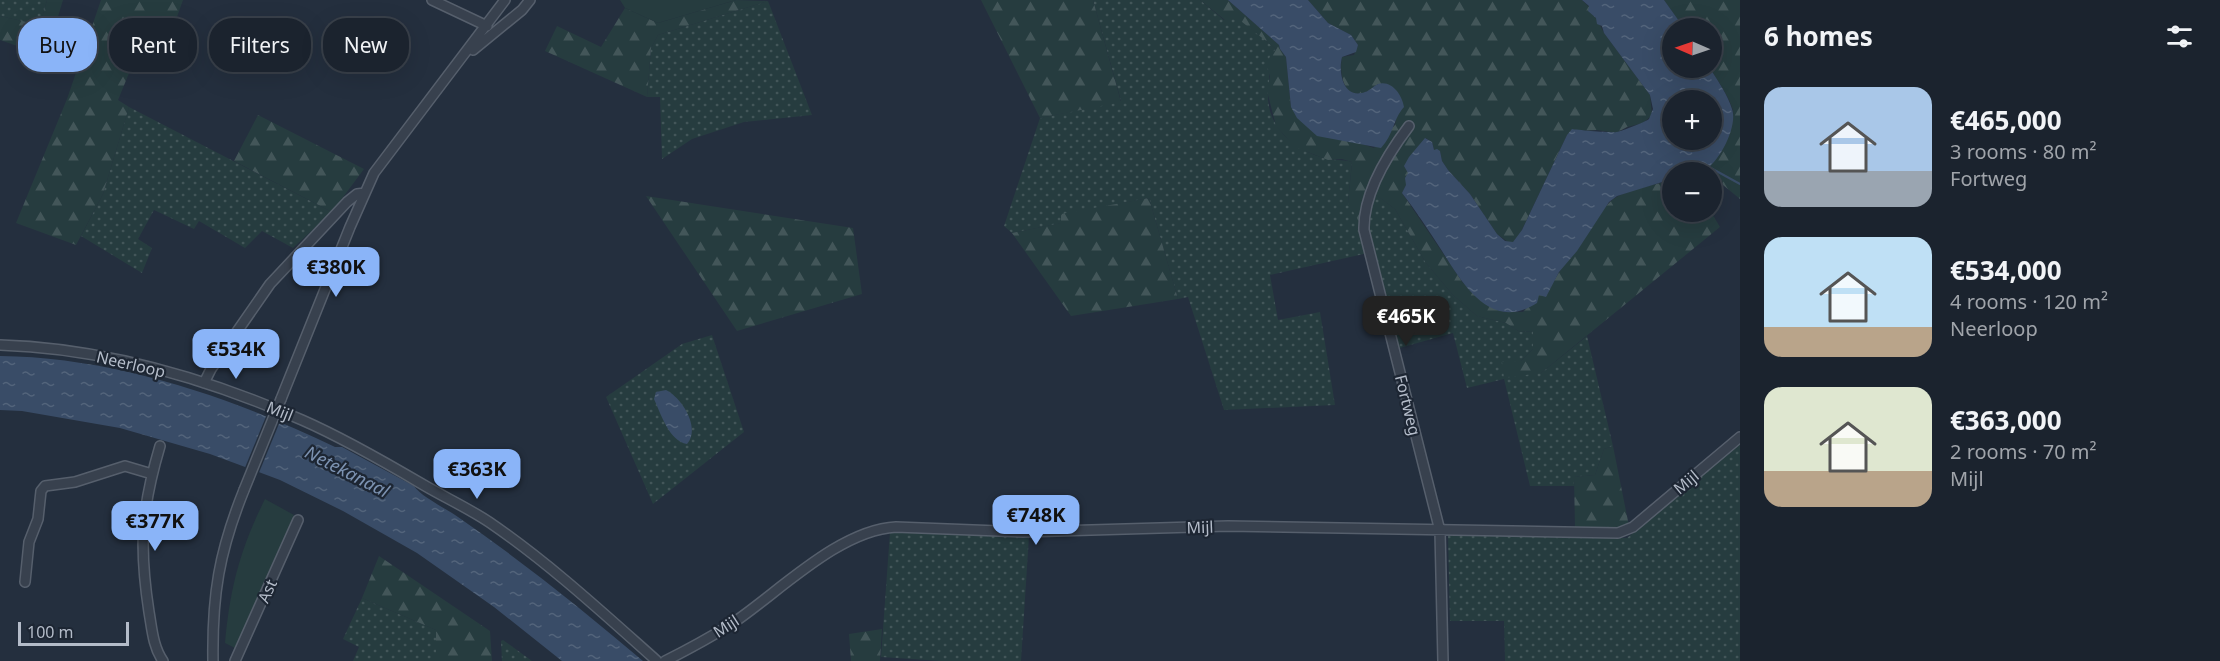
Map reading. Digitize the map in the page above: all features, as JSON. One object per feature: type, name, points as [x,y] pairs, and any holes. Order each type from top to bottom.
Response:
[{"type":"street","points":[[432,0],[487,26]]},
{"type":"street","points":[[213,661],[214,609],[220,560],[232,518],[365,193],[374,173],[387,155],[505,0]]},
{"type":"street","points":[[462,59],[522,10],[530,0]]},
{"type":"street","name":"Fortweg","points":[[1409,126],[1395,145],[1371,191],[1365,209],[1364,230],[1440,531],[1443,661]]},
{"type":"street","points":[[204,383],[211,369],[270,284],[347,202],[357,194],[365,193]]},
{"type":"street","name":"Neerloop","points":[[0,345],[102,357],[167,372],[258,402]]},
{"type":"street","name":"Mijl","points":[[258,402],[304,420],[388,464],[489,522],[576,589],[657,661]]},
{"type":"street","name":"Mijl","points":[[665,661],[729,625],[817,560],[866,534],[886,527],[1034,532],[1228,526],[1618,534],[1633,527],[1740,437]]},
{"type":"street","points":[[160,446],[143,522],[142,562],[155,647],[164,661]]},
{"type":"street","points":[[25,582],[29,542],[38,519],[41,491],[45,486],[75,482],[125,466],[152,474]]},
{"type":"street","name":"Ast","points":[[235,661],[298,520]]},
{"type":"green space","points":[[0,0],[47,0],[42,18],[18,18],[18,20],[0,16]]},
{"type":"green space","points":[[47,0],[63,0],[58,18],[42,18]]},
{"type":"green space","points":[[101,0],[183,0],[177,18],[109,18],[109,72],[129,72],[118,100],[129,107],[103,194],[76,245],[16,223],[76,72],[97,72],[97,18],[95,18]]},
{"type":"green space","points":[[620,0],[736,0],[658,23],[625,8]]},
{"type":"green space","points":[[736,0],[768,1],[658,35],[651,48],[647,97],[545,51],[557,26],[601,47],[625,8],[658,23]]},
{"type":"green space","points":[[981,0],[1093,0],[1121,102],[1040,118]]},
{"type":"green space","points":[[1093,0],[1200,0],[1224,20],[1232,13],[1276,49],[1269,62],[1268,98],[1274,122],[1281,132],[1290,141],[1312,154],[1352,162],[1348,203],[1371,191],[1395,209],[1426,263],[1453,295],[1477,316],[1506,323],[1520,332],[1533,331],[1533,349],[1521,361],[1541,373],[1587,336],[1613,446],[1604,449],[1595,475],[1574,477],[1574,486],[1530,486],[1504,379],[1467,388],[1453,333],[1396,349],[1368,253],[1270,275],[1278,320],[1320,312],[1335,405],[1224,410],[1188,297],[1178,299],[1149,198],[1061,215],[1062,223],[1012,233],[1004,226],[1040,118],[1121,101]]},
{"type":"green space","points":[[1200,0],[1228,0],[1279,45],[1286,57],[1291,107],[1336,139],[1374,148],[1395,125],[1397,114],[1403,107],[1378,84],[1358,94],[1348,89],[1342,77],[1342,57],[1354,55],[1358,45],[1351,35],[1328,23],[1308,0],[1582,0],[1589,7],[1589,11],[1596,18],[1604,33],[1650,95],[1652,115],[1643,123],[1627,127],[1616,133],[1597,130],[1580,131],[1567,135],[1518,238],[1513,242],[1508,242],[1497,234],[1470,194],[1448,170],[1442,161],[1440,151],[1434,150],[1432,142],[1426,138],[1405,166],[1409,173],[1402,193],[1463,283],[1504,312],[1523,312],[1539,294],[1546,296],[1588,228],[1608,204],[1627,192],[1662,183],[1662,222],[1717,222],[1720,227],[1541,373],[1504,378],[1502,362],[1521,361],[1533,349],[1533,331],[1520,332],[1506,323],[1477,316],[1453,295],[1426,263],[1395,209],[1372,192],[1364,230],[1348,203],[1352,162],[1342,159],[1328,160],[1295,147],[1276,126],[1267,91],[1270,77],[1267,65],[1276,49],[1232,14],[1225,20]]},
{"type":"green space","points":[[1664,0],[1740,0],[1740,199],[1722,184],[1722,162],[1712,162],[1722,150],[1733,117],[1729,99],[1716,78],[1722,78],[1722,18],[1677,18]]},
{"type":"green space","points":[[768,1],[812,115],[744,122],[692,139],[662,159],[660,97],[647,97],[651,48],[658,35]]},
{"type":"green space","points":[[0,16],[18,20],[18,46],[0,40]]},
{"type":"green space","points":[[129,107],[332,212],[293,248],[262,231],[245,248],[199,221],[194,229],[154,210],[138,239],[152,248],[142,273],[81,236],[103,194]]},
{"type":"green space","points":[[258,115],[364,169],[332,212],[234,161]]},
{"type":"green space","points":[[646,196],[853,228],[862,294],[737,331]]},
{"type":"green space","points":[[1149,198],[1178,299],[1071,316],[1012,233],[1061,223],[1061,214]]},
{"type":"green space","points":[[712,335],[744,432],[653,504],[606,397],[682,344]]},
{"type":"green space","points":[[1740,443],[1740,661],[1505,661],[1504,621],[1450,621],[1448,535],[1627,538]]},
{"type":"green space","points":[[1613,446],[1629,526],[1620,529],[1575,528],[1574,477],[1595,475],[1604,449]]},
{"type":"green space","points":[[265,499],[294,515],[235,648],[225,643],[233,586],[249,535]]},
{"type":"green space","points":[[890,532],[1029,536],[1021,661],[942,661],[881,657]]},
{"type":"green space","points":[[379,556],[490,631],[492,661],[436,661],[436,630],[362,598]]},
{"type":"green space","points":[[362,598],[436,630],[436,661],[353,661],[359,647],[343,639]]},
{"type":"green space","points":[[882,629],[880,661],[851,661],[849,634]]},
{"type":"green space","points":[[503,640],[532,661],[502,661],[501,641]]},
{"type":"water","points":[[1228,0],[1308,0],[1328,23],[1351,35],[1358,45],[1356,52],[1342,57],[1341,63],[1342,77],[1347,88],[1358,93],[1367,91],[1378,84],[1388,84],[1399,93],[1403,102],[1404,107],[1381,148],[1317,136],[1297,118],[1291,107],[1286,57],[1279,45]]},
{"type":"water","points":[[1582,0],[1664,0],[1677,18],[1662,18],[1662,78],[1716,78],[1732,109],[1730,133],[1722,151],[1714,162],[1662,162],[1662,182],[1617,196],[1609,202],[1577,251],[1559,272],[1546,297],[1539,295],[1537,303],[1521,311],[1506,312],[1493,309],[1480,301],[1460,278],[1402,193],[1408,173],[1404,166],[1425,138],[1432,142],[1434,150],[1440,151],[1442,161],[1448,170],[1470,194],[1497,234],[1505,241],[1513,242],[1522,230],[1567,135],[1572,129],[1617,132],[1649,119],[1653,109],[1650,95],[1604,33],[1602,26],[1597,24],[1596,18],[1588,11],[1589,6]]},
{"type":"water","name":"Netekanaal","points":[[0,356],[43,358],[129,372],[215,397],[256,412],[335,447],[342,447],[414,486],[482,534],[598,623],[643,661],[562,661],[494,607],[417,553],[343,511],[280,480],[210,454],[120,428],[22,411],[0,410]]},
{"type":"water","points":[[666,390],[678,400],[688,414],[692,430],[687,444],[675,438],[670,432],[654,399],[656,392]]},
{"type":"pier","points":[[267,414],[281,419],[258,475],[244,470]]},
{"type":"waterway","points":[[1722,174],[1740,184]]}]
